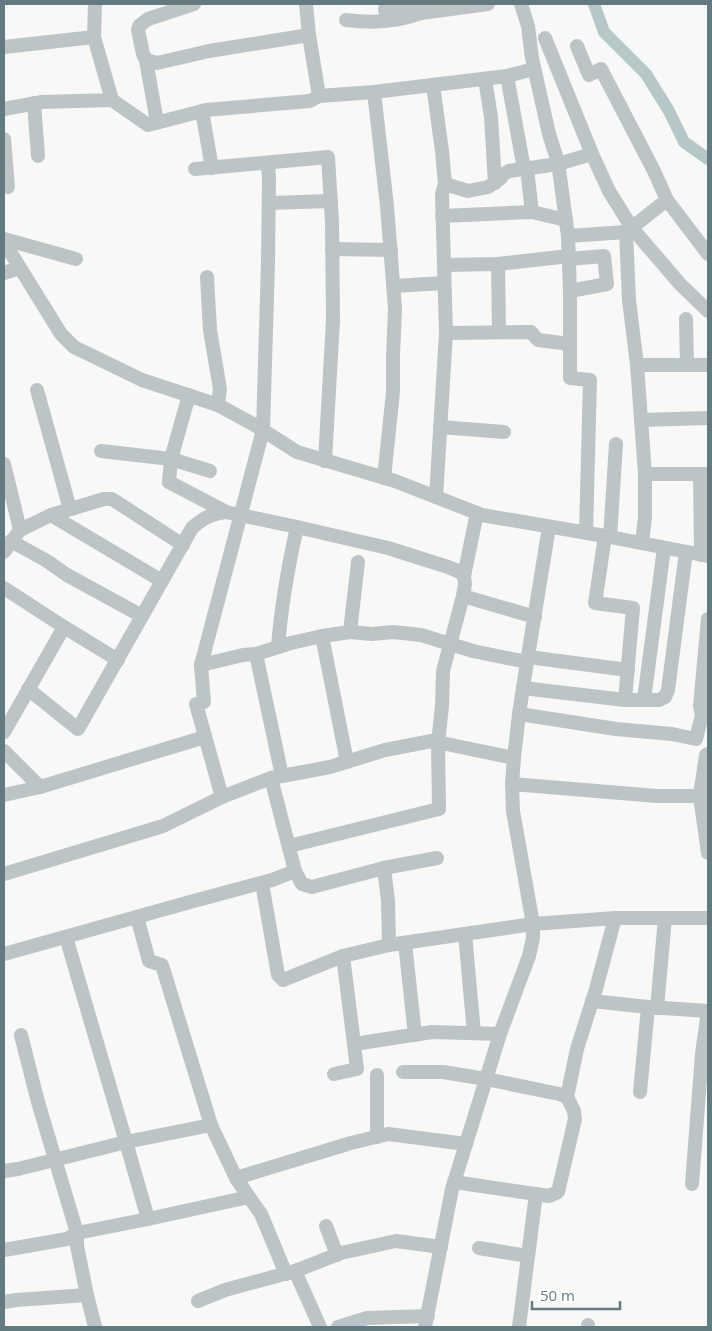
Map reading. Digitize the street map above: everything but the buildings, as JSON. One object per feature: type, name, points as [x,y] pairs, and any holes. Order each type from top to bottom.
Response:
[{"type":"street","points":[[95,4],[94,37],[112,100]]},
{"type":"street","points":[[157,122],[138,26],[148,19],[194,4]]},
{"type":"street","points":[[306,4],[319,96]]},
{"type":"street","points":[[346,20],[365,22],[387,20],[384,9],[488,4]]},
{"type":"street","points":[[521,4],[528,26],[534,69],[549,134],[558,164],[566,220],[570,291],[570,378],[590,380],[586,533]]},
{"type":"street","points":[[146,60],[156,63],[209,51],[309,35]]},
{"type":"street","points":[[4,47],[94,37]]},
{"type":"street","points":[[545,38],[592,154],[629,230],[708,311]]},
{"type":"street","points":[[577,46],[589,75],[601,68],[667,200],[708,254]]},
{"type":"street","points":[[4,109],[42,102],[112,100],[148,125],[202,111],[310,101],[319,96],[374,92],[485,79],[534,69]]},
{"type":"street","points":[[507,76],[526,169],[532,212]]},
{"type":"street","points":[[485,79],[491,117],[495,183]]},
{"type":"street","points":[[433,85],[445,184],[442,194],[442,216],[446,333],[436,497]]},
{"type":"street","points":[[374,92],[395,309],[393,392],[384,478]]},
{"type":"street","points":[[34,103],[38,156]]},
{"type":"street","points":[[202,111],[212,168]]},
{"type":"street","points":[[4,139],[8,187]]},
{"type":"street","points":[[445,184],[468,191],[488,187],[510,171],[558,164],[592,154]]},
{"type":"street","points":[[195,169],[328,157],[331,201],[333,320],[325,460]]},
{"type":"street","points":[[222,797],[205,737],[200,703],[201,665],[263,430],[269,203],[268,163]]},
{"type":"street","points":[[468,191],[468,215]]},
{"type":"street","points":[[568,236],[629,230],[667,200]]},
{"type":"street","points":[[269,203],[331,201]]},
{"type":"street","points":[[442,216],[532,212],[566,220]]},
{"type":"street","points":[[629,230],[629,300],[637,365],[645,474],[645,517],[642,543]]},
{"type":"street","points":[[4,241],[76,259]]},
{"type":"street","points":[[4,241],[61,334],[74,347],[142,380],[218,405],[263,430],[297,452],[384,478],[482,515],[705,556],[704,474],[645,474]]},
{"type":"street","points":[[332,249],[390,250]]},
{"type":"street","points":[[444,265],[498,264],[604,256],[607,284],[570,291]]},
{"type":"street","points":[[498,264],[499,332]]},
{"type":"street","points":[[4,272],[19,268]]},
{"type":"street","points":[[207,277],[210,330],[220,389],[218,405]]},
{"type":"street","points":[[394,286],[444,283]]},
{"type":"street","points":[[686,319],[688,364]]},
{"type":"street","points":[[446,333],[531,332],[538,340],[570,344]]},
{"type":"street","points":[[637,365],[708,365]]},
{"type":"street","points":[[37,390],[70,509]]},
{"type":"street","points":[[189,395],[171,459],[169,482],[226,512],[388,548],[448,567],[460,572],[464,576]]},
{"type":"street","points":[[641,420],[708,418]]},
{"type":"street","points":[[440,427],[504,432]]},
{"type":"street","points":[[616,444],[608,537],[595,603],[633,608],[625,700]]},
{"type":"street","points":[[100,451],[171,459],[210,470]]},
{"type":"street","points":[[4,464],[20,530]]},
{"type":"street","points":[[142,616],[67,576],[47,561],[7,547],[20,530],[51,515],[104,499],[112,499],[182,545]]},
{"type":"street","points":[[28,689],[78,729],[192,528],[202,519],[217,513],[226,512]]},
{"type":"street","points":[[289,846],[439,809],[438,742],[443,671],[463,596],[464,576],[477,513]]},
{"type":"street","points":[[51,515],[162,581]]},
{"type":"street","points":[[278,647],[287,574],[297,527]]},
{"type":"street","points":[[338,1327],[367,1318],[427,1321],[454,1182],[500,1034],[533,938],[534,924],[513,811],[512,784],[519,714],[549,527]]},
{"type":"street","points":[[644,700],[664,548]]},
{"type":"street","points":[[523,688],[625,700],[659,700],[665,697],[668,690],[686,552]]},
{"type":"street","points":[[350,632],[358,562]]},
{"type":"street","points":[[4,588],[118,660]]},
{"type":"street","points":[[463,596],[535,617]]},
{"type":"street","points":[[519,714],[616,729],[672,734],[696,739],[702,715],[700,706],[708,620]]},
{"type":"street","points":[[4,732],[64,627]]},
{"type":"street","points":[[201,665],[243,655],[256,654],[322,636],[350,632],[372,634],[392,632],[420,636],[473,651],[528,660],[628,670]]},
{"type":"street","points":[[322,636],[347,762]]},
{"type":"street","points":[[256,654],[289,846],[295,871],[302,884],[312,886],[384,868],[438,858]]},
{"type":"street","points":[[4,795],[40,787],[205,737]]},
{"type":"street","points":[[4,874],[162,826],[222,797],[276,777],[330,767],[385,750],[438,742],[514,758]]},
{"type":"street","points":[[4,751],[40,787]]},
{"type":"street","points":[[708,754],[704,766],[700,796],[708,853]]},
{"type":"street","points":[[512,784],[657,796],[700,796]]},
{"type":"street","points":[[384,868],[388,901],[389,945]]},
{"type":"street","points":[[4,954],[272,880],[295,871]]},
{"type":"street","points":[[262,882],[278,975],[283,980],[343,956],[389,945],[534,924],[614,918],[708,918]]},
{"type":"street","points":[[137,917],[149,961],[162,965],[211,1125],[236,1178],[261,1214],[290,1273],[320,1327]]},
{"type":"street","points":[[454,1182],[548,1196],[558,1192],[575,1119],[574,1111],[567,1097],[577,1049],[614,918]]},
{"type":"street","points":[[640,1092],[665,918]]},
{"type":"street","points":[[465,934],[474,1033]]},
{"type":"street","points":[[66,936],[148,1219]]},
{"type":"street","points":[[405,943],[415,1035]]},
{"type":"street","points":[[334,1074],[357,1069],[343,956]]},
{"type":"street","points":[[592,1001],[708,1010],[692,1184]]},
{"type":"street","points":[[354,1044],[432,1032],[500,1034]]},
{"type":"street","points":[[21,1035],[38,1102],[77,1233],[77,1246],[95,1327]]},
{"type":"street","points":[[403,1072],[443,1072],[486,1079],[567,1097]]},
{"type":"street","points":[[377,1075],[377,1137]]},
{"type":"street","points":[[4,1171],[126,1142],[211,1125]]},
{"type":"street","points":[[236,1178],[351,1143],[388,1134],[466,1144]]},
{"type":"street","points":[[519,1327],[536,1194]]},
{"type":"street","points":[[4,1250],[67,1240],[77,1233],[249,1197]]},
{"type":"street","points":[[326,1226],[337,1255]]},
{"type":"street","points":[[198,1300],[225,1290],[290,1273],[337,1255],[396,1241],[441,1247]]},
{"type":"street","points":[[479,1248],[528,1256]]},
{"type":"street","points":[[4,1302],[87,1295]]},
{"type":"waterway","points":[[594,4],[604,32],[646,74],[669,111],[684,142],[708,159]]}]
